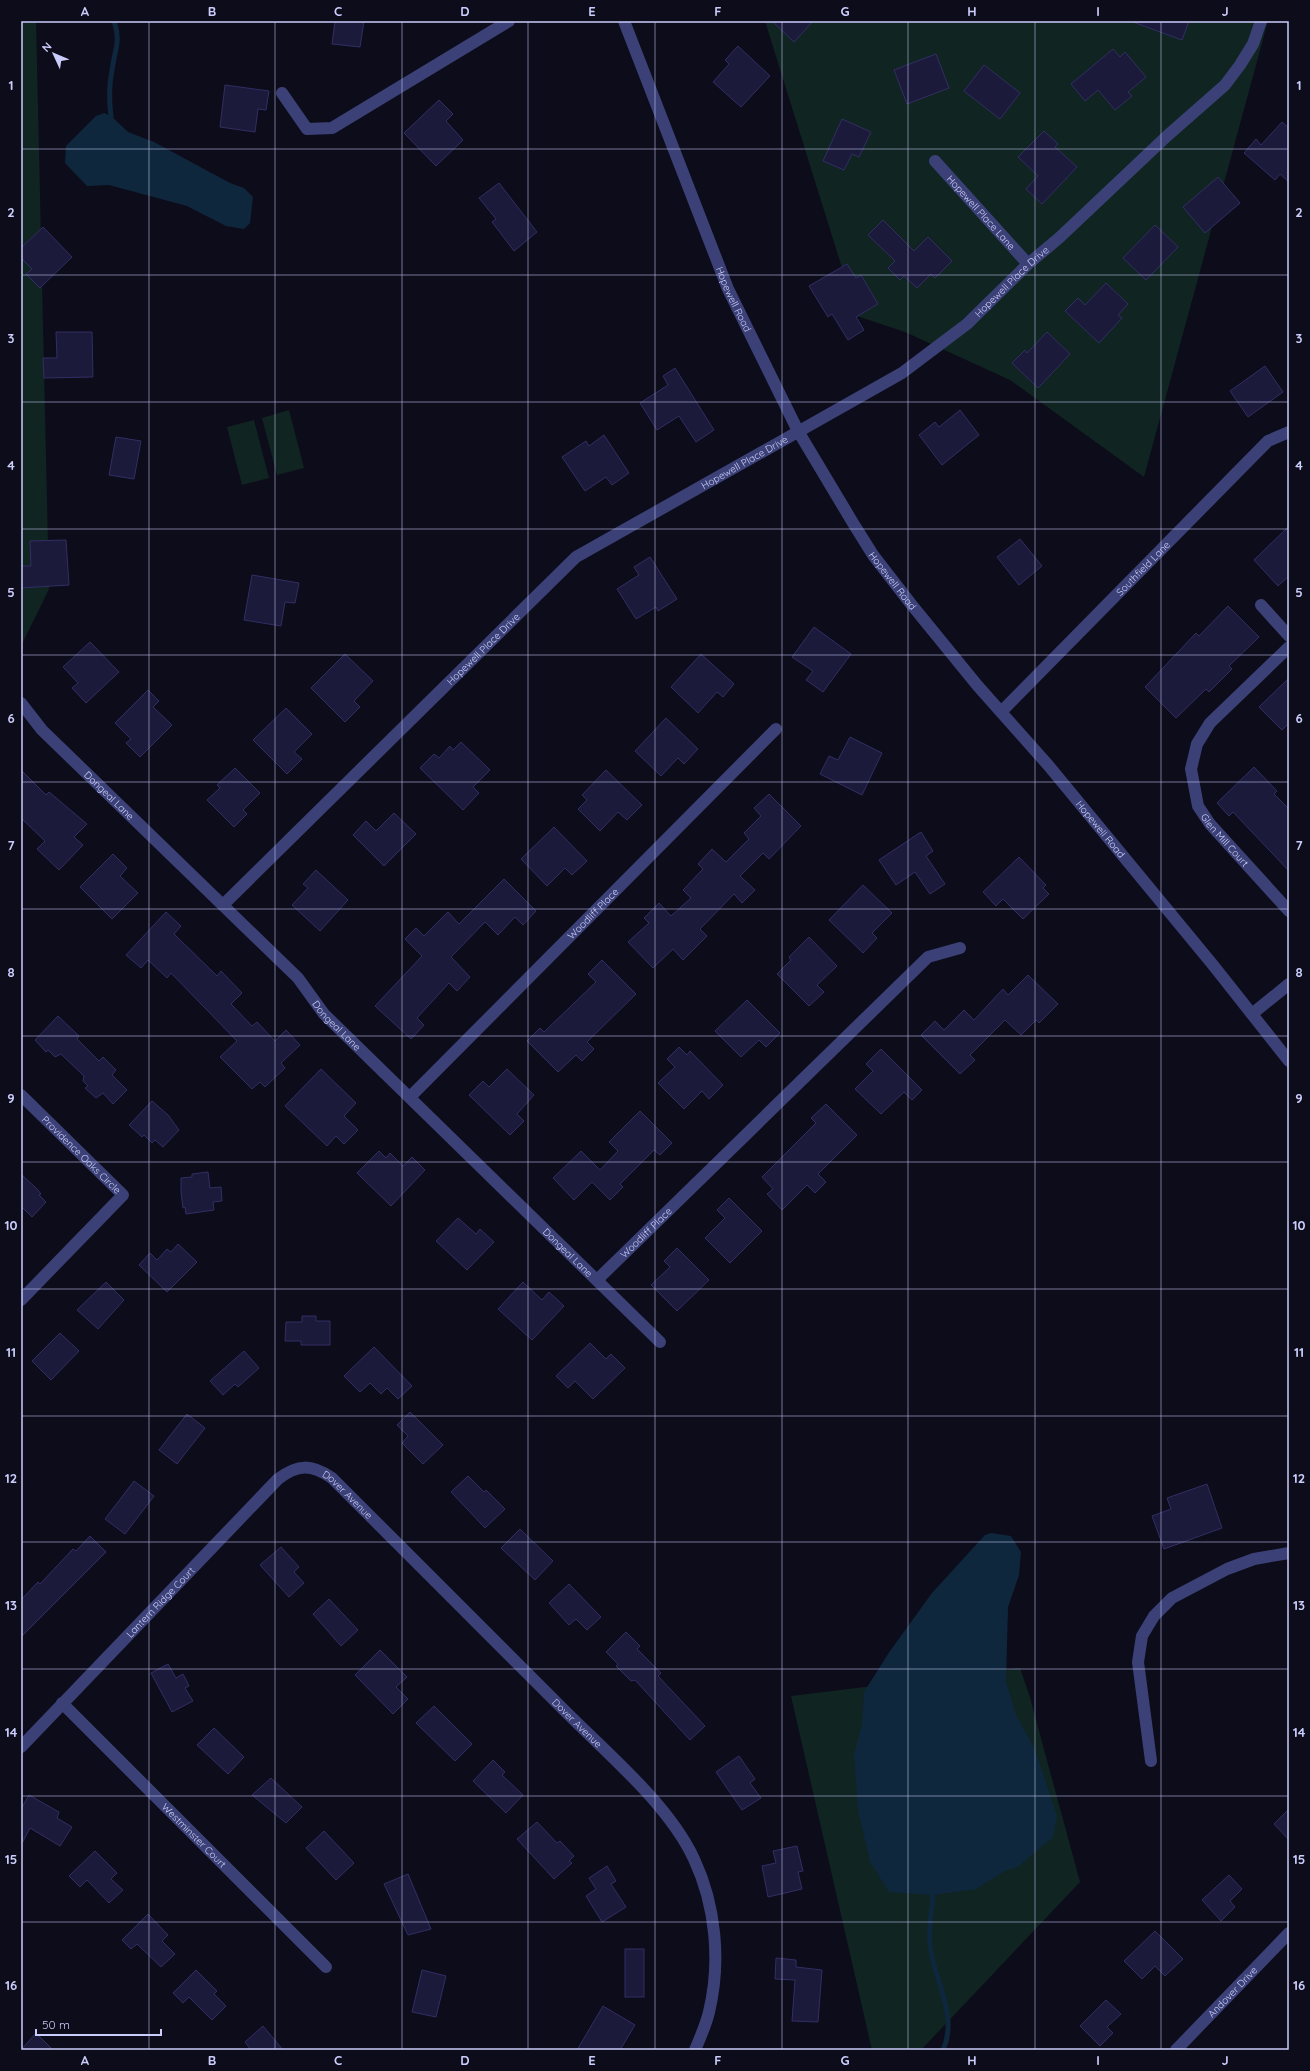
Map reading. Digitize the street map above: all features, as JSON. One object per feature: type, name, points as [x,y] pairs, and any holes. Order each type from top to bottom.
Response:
[{"type":"street","points":[[282,93],[307,129],[332,128],[509,21]]},
{"type":"street","name":"Hopewell Road","points":[[624,21],[728,289],[798,431],[873,555],[911,604],[1000,712],[1048,765],[1289,1061]]},
{"type":"street","name":"Hopewell Place Drive","points":[[223,905],[576,558],[902,373],[966,324],[1028,264],[1225,85],[1240,66],[1253,44],[1261,21]]},
{"type":"street","name":"Hopewell Place Lane","points":[[935,161],[1028,264]]},
{"type":"street","name":"Southfield Lane","points":[[1000,712],[1268,441],[1289,432]]},
{"type":"street","points":[[1261,605],[1289,636]]},
{"type":"street","name":"Glen Mill Court","points":[[1289,647],[1210,723],[1197,744],[1191,768],[1198,806],[1210,824],[1289,912]]},
{"type":"street","name":"Dongeal Lane","points":[[21,703],[42,730],[298,978],[324,1014],[660,1342]]},
{"type":"street","name":"Woodliff Place","points":[[410,1097],[776,729]]},
{"type":"street","name":"Woodliff Place","points":[[597,1280],[928,957],[960,948]]},
{"type":"street","points":[[1252,1014],[1289,984]]},
{"type":"street","name":"Providence Oaks Circle","points":[[21,1095],[123,1195],[21,1300]]},
{"type":"street","name":"Lantern Ridge Court","points":[[21,1746],[278,1479],[289,1470],[304,1467]]},
{"type":"street","name":"Dover Avenue","points":[[304,1467],[319,1470],[332,1478],[652,1798],[677,1828],[694,1859],[707,1892],[714,1927],[716,1970],[709,2013],[695,2050]]},
{"type":"street","points":[[1151,1761],[1138,1662],[1142,1636],[1154,1616],[1172,1598],[1227,1569],[1254,1559],[1289,1553]]},
{"type":"street","name":"Westminster Court","points":[[62,1703],[326,1968]]},
{"type":"street","name":"Andover Drive","points":[[1176,2050],[1289,1933]]},
{"type":"green space","points":[[21,21],[36,21],[49,589],[21,646]]},
{"type":"green space","points":[[765,21],[1268,21],[1144,477],[1010,380],[905,332],[857,316]]},
{"type":"green space","points":[[289,410],[304,468],[277,475],[262,418]]},
{"type":"green space","points":[[254,420],[269,478],[242,485],[227,427]]},
{"type":"green space","points":[[1020,1668],[1029,1694],[1080,1882],[921,2050],[872,2050],[791,1696]]},
{"type":"water","points":[[104,113],[111,116],[128,132],[154,142],[230,183],[244,188],[253,197],[250,223],[244,229],[226,226],[187,206],[109,185],[87,186],[65,163],[66,146],[96,116]]},
{"type":"water","points":[[991,1533],[1011,1536],[1021,1552],[1019,1575],[1008,1607],[1006,1681],[1016,1715],[1035,1749],[1057,1816],[1053,1837],[1018,1867],[1005,1871],[976,1889],[933,1895],[889,1892],[870,1862],[858,1810],[854,1754],[862,1724],[864,1692],[890,1651],[932,1593],[985,1535]]},
{"type":"building","points":[[335,21],[364,21],[360,47],[332,44]]},
{"type":"building","points":[[772,21],[813,21],[794,42]]},
{"type":"building","points":[[1133,21],[1189,21],[1182,40]]},
{"type":"building","points":[[738,46],[770,76],[741,107],[713,82],[729,64],[725,60]]},
{"type":"building","points":[[1113,49],[1120,57],[1125,52],[1146,77],[1128,92],[1132,96],[1115,110],[1098,90],[1085,101],[1071,84]]},
{"type":"building","points":[[936,54],[949,88],[907,104],[894,70]]},
{"type":"building","points":[[984,65],[1020,93],[1000,119],[964,91]]},
{"type":"building","points":[[225,85],[269,91],[266,110],[258,109],[255,132],[220,127]]},
{"type":"building","points":[[439,100],[453,114],[446,121],[463,140],[436,166],[404,133]]},
{"type":"building","points":[[842,119],[871,132],[859,157],[852,154],[844,170],[823,161]]},
{"type":"building","points":[[1282,122],[1289,128],[1289,182],[1280,174],[1275,180],[1244,153],[1256,139],[1261,145]]},
{"type":"building","points":[[1044,131],[1058,144],[1055,147],[1077,167],[1042,204],[1026,189],[1038,176],[1018,157]]},
{"type":"building","points":[[1218,177],[1240,203],[1205,233],[1183,207]]},
{"type":"building","points":[[499,183],[537,232],[514,251],[492,222],[496,219],[479,198]]},
{"type":"building","points":[[883,220],[914,251],[928,237],[952,261],[935,278],[931,274],[917,288],[904,276],[900,280],[888,268],[895,261],[868,235]]},
{"type":"building","points":[[1155,225],[1178,247],[1146,280],[1123,258]]},
{"type":"building","points":[[43,227],[72,257],[40,288],[26,274],[32,269],[21,258],[21,248]]},
{"type":"building","points":[[847,264],[856,278],[861,275],[878,304],[856,317],[864,330],[848,340],[832,314],[828,317],[809,286]]},
{"type":"building","points":[[1106,283],[1128,304],[1118,315],[1122,318],[1099,343],[1065,311],[1078,298],[1085,305]]},
{"type":"building","points":[[56,332],[92,332],[93,377],[44,378],[43,358],[57,358]]},
{"type":"building","points":[[1047,332],[1070,354],[1038,388],[1012,363],[1025,350],[1027,353]]},
{"type":"building","points":[[1265,366],[1283,392],[1248,417],[1230,391]]},
{"type":"building","points":[[675,368],[714,430],[696,442],[679,416],[657,430],[640,403],[668,385],[663,376]]},
{"type":"building","points":[[960,410],[979,435],[942,465],[919,435],[935,422],[939,427]]},
{"type":"building","points":[[604,435],[629,473],[612,485],[606,477],[585,491],[562,457],[586,441],[589,446]]},
{"type":"building","points":[[116,437],[141,441],[134,479],[109,475]]},
{"type":"building","points":[[1289,526],[1289,576],[1278,586],[1254,560]]},
{"type":"building","points":[[1020,539],[1042,566],[1019,585],[997,557]]},
{"type":"building","points":[[66,540],[69,585],[21,588],[21,566],[31,566],[30,541]]},
{"type":"building","points":[[650,557],[677,599],[658,611],[656,607],[636,619],[617,589],[639,575],[634,567]]},
{"type":"building","points":[[252,575],[299,583],[295,603],[285,602],[281,626],[244,620]]},
{"type":"building","points":[[1228,606],[1259,637],[1229,666],[1232,669],[1209,692],[1206,689],[1176,718],[1145,687],[1196,633],[1199,636]]},
{"type":"building","points":[[814,627],[851,654],[823,692],[806,680],[813,671],[792,657]]},
{"type":"building","points":[[90,642],[119,672],[86,703],[72,688],[78,683],[63,667]]},
{"type":"building","points":[[345,654],[373,681],[354,701],[360,707],[345,722],[311,688]]},
{"type":"building","points":[[701,654],[734,684],[723,697],[717,692],[698,713],[671,687]]},
{"type":"building","points":[[1289,678],[1289,723],[1282,730],[1259,707]]},
{"type":"building","points":[[148,690],[159,701],[153,707],[172,725],[140,757],[126,743],[131,739],[115,723]]},
{"type":"building","points":[[286,708],[312,734],[294,752],[302,759],[287,774],[253,740]]},
{"type":"building","points":[[666,718],[698,749],[684,764],[678,758],[661,776],[635,751]]},
{"type":"building","points":[[850,737],[882,753],[862,795],[820,774],[829,756],[838,760]]},
{"type":"building","points":[[461,742],[490,770],[473,787],[479,793],[463,810],[420,768],[434,754],[439,758],[450,746],[453,750]]},
{"type":"building","points":[[1254,767],[1277,791],[1274,794],[1289,809],[1289,871],[1233,812],[1229,816],[1217,803]]},
{"type":"building","points":[[235,768],[260,793],[243,810],[247,814],[234,827],[207,800],[220,788],[217,785]]},
{"type":"building","points":[[21,770],[46,795],[49,792],[87,824],[74,837],[83,845],[59,870],[37,849],[45,841],[21,818]]},
{"type":"building","points":[[606,770],[642,805],[627,820],[618,812],[600,831],[578,809],[587,800],[582,795]]},
{"type":"building","points":[[769,794],[801,826],[769,859],[763,853],[740,876],[755,890],[742,903],[734,894],[700,929],[707,936],[683,960],[673,949],[653,968],[628,942],[649,923],[644,918],[659,903],[671,916],[691,898],[683,890],[703,869],[698,864],[712,849],[726,862],[749,839],[744,833],[761,816],[754,808]]},
{"type":"building","points":[[394,813],[416,834],[384,866],[353,835],[366,821],[376,831]]},
{"type":"building","points":[[554,827],[587,861],[572,875],[565,868],[547,886],[521,859]]},
{"type":"building","points":[[921,832],[933,851],[926,856],[945,884],[930,894],[915,872],[896,885],[879,860]]},
{"type":"building","points":[[113,854],[127,868],[120,876],[138,893],[112,919],[80,887]]},
{"type":"building","points":[[1019,857],[1046,885],[1043,888],[1049,894],[1023,919],[1003,899],[996,906],[983,892]]},
{"type":"building","points":[[316,870],[348,900],[320,931],[292,905],[308,888],[303,884]]},
{"type":"building","points":[[504,879],[536,911],[523,925],[515,917],[498,935],[485,922],[451,957],[470,977],[457,991],[449,983],[417,1018],[424,1025],[411,1039],[375,1006],[422,956],[405,939],[416,928],[424,936],[448,912],[459,924]]},
{"type":"building","points":[[863,885],[892,913],[872,933],[877,938],[863,953],[829,920]]},
{"type":"building","points":[[166,912],[181,926],[174,934],[217,976],[221,971],[242,993],[231,1004],[252,1026],[257,1022],[275,1041],[286,1030],[300,1045],[281,1063],[285,1068],[265,1087],[260,1082],[252,1089],[220,1057],[237,1041],[171,973],[167,978],[148,960],[141,968],[126,955]]},
{"type":"building","points":[[809,937],[837,966],[817,985],[824,992],[809,1006],[777,974],[791,960],[789,957]]},
{"type":"building","points":[[602,960],[636,994],[587,1042],[594,1049],[582,1061],[576,1055],[558,1072],[527,1041],[540,1028],[544,1032],[596,982],[588,974]]},
{"type":"building","points":[[1028,975],[1058,1004],[1039,1023],[1036,1020],[1021,1035],[1005,1020],[970,1055],[975,1060],[960,1074],[921,1035],[935,1021],[944,1030],[964,1010],[974,1020],[1003,989],[1008,995]]},
{"type":"building","points":[[747,1000],[780,1033],[766,1047],[759,1040],[741,1057],[715,1031]]},
{"type":"building","points":[[58,1016],[79,1036],[77,1039],[99,1061],[103,1057],[116,1070],[112,1075],[127,1090],[113,1104],[103,1093],[96,1098],[85,1088],[88,1086],[83,1081],[84,1076],[61,1054],[55,1057],[48,1050],[46,1052],[35,1040]]},
{"type":"building","points":[[679,1047],[687,1055],[690,1051],[723,1085],[709,1099],[702,1091],[684,1109],[658,1083],[675,1067],[667,1059]]},
{"type":"building","points":[[881,1049],[922,1090],[912,1100],[904,1092],[881,1114],[855,1089],[873,1071],[866,1064]]},
{"type":"building","points":[[321,1069],[356,1103],[344,1116],[358,1130],[344,1144],[336,1136],[327,1146],[285,1106]]},
{"type":"building","points":[[507,1069],[534,1095],[517,1114],[524,1121],[510,1135],[469,1095],[483,1081],[489,1087]]},
{"type":"building","points":[[152,1101],[168,1115],[179,1130],[163,1147],[155,1140],[152,1143],[144,1135],[142,1137],[129,1125]]},
{"type":"building","points":[[826,1104],[857,1135],[818,1174],[826,1182],[815,1193],[807,1185],[782,1210],[767,1194],[773,1189],[762,1177],[816,1123],[811,1118]]},
{"type":"building","points":[[640,1111],[672,1143],[660,1155],[654,1150],[620,1184],[623,1187],[610,1200],[592,1182],[574,1200],[553,1178],[581,1151],[600,1170],[618,1151],[609,1142]]},
{"type":"building","points":[[379,1151],[386,1158],[390,1153],[403,1166],[412,1157],[425,1170],[391,1206],[357,1173]]},
{"type":"building","points":[[208,1172],[210,1188],[221,1187],[222,1201],[213,1202],[214,1210],[186,1214],[185,1207],[183,1208],[181,1178],[192,1177],[192,1174]]},
{"type":"building","points":[[21,1174],[37,1189],[41,1194],[39,1195],[46,1202],[32,1217],[21,1206]]},
{"type":"building","points":[[729,1198],[762,1231],[730,1263],[705,1238],[725,1218],[717,1210]]},
{"type":"building","points":[[458,1218],[476,1234],[480,1229],[494,1242],[467,1270],[436,1241]]},
{"type":"building","points":[[178,1244],[197,1262],[167,1292],[139,1265],[150,1253],[157,1260],[167,1249],[171,1252]]},
{"type":"building","points":[[677,1248],[709,1280],[677,1311],[651,1285],[670,1267],[664,1261]]},
{"type":"building","points":[[106,1282],[124,1300],[98,1329],[77,1310]]},
{"type":"building","points":[[523,1282],[542,1300],[549,1292],[564,1306],[532,1340],[498,1309]]},
{"type":"building","points":[[302,1316],[316,1316],[316,1321],[330,1321],[330,1345],[301,1345],[301,1341],[285,1341],[286,1322],[302,1322]]},
{"type":"building","points":[[60,1333],[79,1351],[51,1380],[32,1361]]},
{"type":"building","points":[[590,1343],[606,1359],[611,1354],[625,1368],[593,1399],[575,1381],[568,1388],[556,1376]]},
{"type":"building","points":[[374,1347],[412,1386],[398,1399],[387,1388],[381,1394],[370,1383],[360,1392],[344,1376]]},
{"type":"building","points":[[244,1351],[259,1368],[238,1387],[235,1384],[223,1395],[210,1381]]},
{"type":"building","points":[[410,1412],[443,1445],[423,1464],[402,1443],[408,1436],[397,1425]]},
{"type":"building","points":[[187,1414],[205,1428],[177,1464],[159,1450]]},
{"type":"building","points":[[468,1476],[484,1492],[486,1490],[505,1509],[485,1528],[451,1492]]},
{"type":"building","points":[[134,1481],[154,1496],[125,1534],[105,1519]]},
{"type":"building","points":[[1207,1484],[1222,1528],[1164,1549],[1152,1516],[1171,1509],[1167,1498]]},
{"type":"building","points":[[520,1529],[553,1561],[535,1580],[501,1548]]},
{"type":"building","points":[[90,1536],[106,1552],[21,1637],[21,1600],[38,1582],[40,1584],[73,1549],[76,1551]]},
{"type":"building","points":[[281,1547],[299,1567],[294,1572],[304,1583],[289,1597],[260,1565]]},
{"type":"building","points":[[569,1584],[601,1617],[587,1630],[576,1619],[569,1625],[549,1603]]},
{"type":"building","points":[[329,1599],[358,1630],[341,1646],[313,1614]]},
{"type":"building","points":[[626,1632],[640,1646],[637,1649],[661,1673],[658,1676],[705,1726],[690,1740],[635,1680],[631,1681],[616,1666],[618,1664],[606,1652]]},
{"type":"building","points":[[380,1650],[407,1677],[396,1687],[408,1699],[393,1714],[355,1675]]},
{"type":"building","points":[[168,1664],[176,1678],[183,1674],[189,1686],[185,1688],[193,1701],[172,1712],[151,1673]]},
{"type":"building","points":[[434,1706],[472,1744],[455,1761],[416,1723]]},
{"type":"building","points":[[214,1728],[244,1757],[228,1774],[197,1745]]},
{"type":"building","points":[[739,1756],[755,1779],[750,1783],[761,1798],[742,1810],[716,1772]]},
{"type":"building","points":[[493,1760],[505,1772],[502,1775],[523,1795],[506,1813],[473,1781]]},
{"type":"building","points":[[271,1778],[302,1807],[286,1823],[252,1795]]},
{"type":"building","points":[[29,1795],[59,1812],[57,1818],[72,1827],[60,1846],[30,1828],[21,1845],[21,1809]]},
{"type":"building","points":[[1289,1809],[1289,1840],[1274,1824]]},
{"type":"building","points":[[537,1822],[557,1843],[560,1841],[574,1856],[569,1861],[572,1863],[554,1879],[517,1839]]},
{"type":"building","points":[[324,1831],[354,1863],[336,1880],[306,1848]]},
{"type":"building","points":[[797,1846],[803,1871],[798,1872],[802,1889],[768,1897],[762,1866],[776,1863],[773,1851]]},
{"type":"building","points":[[95,1851],[117,1873],[111,1879],[123,1890],[109,1903],[87,1880],[80,1887],[69,1876]]},
{"type":"building","points":[[607,1866],[616,1881],[611,1884],[626,1907],[602,1922],[586,1896],[596,1889],[589,1878]]},
{"type":"building","points":[[408,1874],[431,1929],[408,1935],[384,1884]]},
{"type":"building","points":[[1229,1875],[1242,1889],[1230,1901],[1235,1907],[1221,1921],[1202,1900]]},
{"type":"building","points":[[148,1914],[168,1935],[162,1941],[175,1954],[161,1967],[137,1944],[131,1949],[122,1940]]},
{"type":"building","points":[[1155,1931],[1183,1959],[1165,1976],[1155,1966],[1142,1979],[1124,1961]]},
{"type":"building","points":[[625,1949],[644,1949],[644,1997],[625,1997]]},
{"type":"building","points":[[776,1958],[796,1960],[796,1967],[822,1970],[818,2022],[792,2021],[795,1980],[775,1979]]},
{"type":"building","points":[[196,1970],[217,1991],[214,1994],[226,2006],[212,2020],[189,1997],[183,2003],[173,1993]]},
{"type":"building","points":[[422,1970],[446,1976],[436,2017],[412,2012]]},
{"type":"building","points":[[1106,2000],[1121,2014],[1107,2027],[1113,2033],[1100,2046],[1080,2026]]},
{"type":"building","points":[[603,2006],[635,2025],[620,2050],[577,2050]]},
{"type":"building","points":[[263,2026],[283,2050],[251,2050],[245,2042]]},
{"type":"building","points":[[36,2033],[53,2050],[21,2050]]},
{"type":"waterway","points":[[111,116],[110,81],[117,46],[117,35],[114,21]]},
{"type":"waterway","points":[[933,1895],[930,1944],[932,1957],[947,2010],[948,2024],[947,2037],[943,2050]]}]
